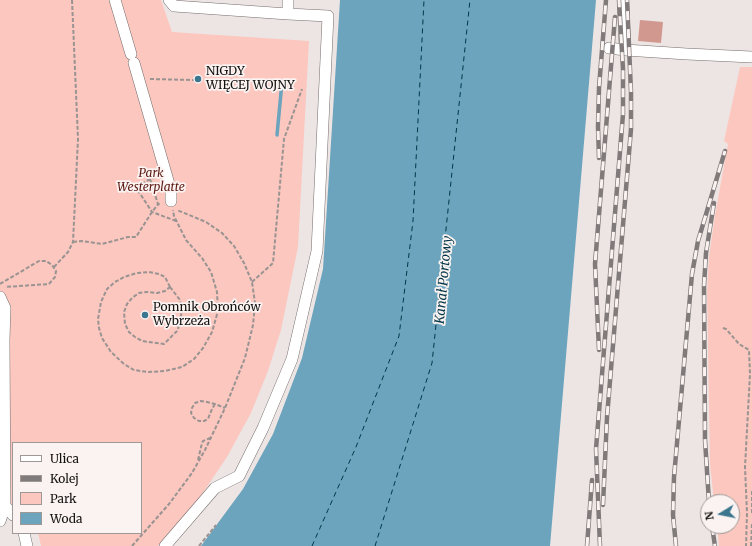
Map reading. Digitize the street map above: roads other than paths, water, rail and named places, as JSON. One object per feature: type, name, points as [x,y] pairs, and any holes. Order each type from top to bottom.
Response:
[{"type":"street","points":[[115,0],[171,191],[168,204]]},
{"type":"street","points":[[165,546],[215,488],[239,476],[264,428],[292,359],[316,251],[328,16],[174,6],[169,0]]},
{"type":"street","points":[[288,0],[288,14]]},
{"type":"street","points":[[622,0],[625,50]]},
{"type":"street","points":[[609,48],[752,57]]},
{"type":"street","points":[[0,297],[5,308],[2,340],[5,506],[0,521]]},
{"type":"street","points":[[5,506],[12,514]]},
{"type":"street","points":[[24,534],[26,546]]},
{"type":"water","name":"Kanał Portowy","points":[[340,0],[596,0],[550,546],[201,546],[243,489],[273,434],[302,358],[323,269]]},
{"type":"waterway","points":[[277,135],[282,82]]},
{"type":"railway","points":[[599,158],[599,88],[606,0]]},
{"type":"railway","points":[[600,546],[596,449],[623,114],[623,69],[619,0]]},
{"type":"railway","points":[[603,505],[607,417],[631,129],[627,0]]},
{"type":"railway","points":[[599,350],[595,264],[615,17]]},
{"type":"railway","points":[[676,546],[673,515],[674,477],[692,274],[698,241],[725,151]]},
{"type":"railway","points":[[708,494],[705,440],[704,286],[706,253],[714,203]]},
{"type":"railway","points":[[587,546],[592,480]]},
{"type":"railway","points":[[713,534],[715,546]]},
{"type":"place","name":"NIGDY WIĘCEJ WOJNY","points":[[198,79]]},
{"type":"place","name":"Pomnik Obrońców Wybrzeża","points":[[145,315]]},
{"type":"park label","name":"Park Westerplatte","points":[[151,181]]}]
